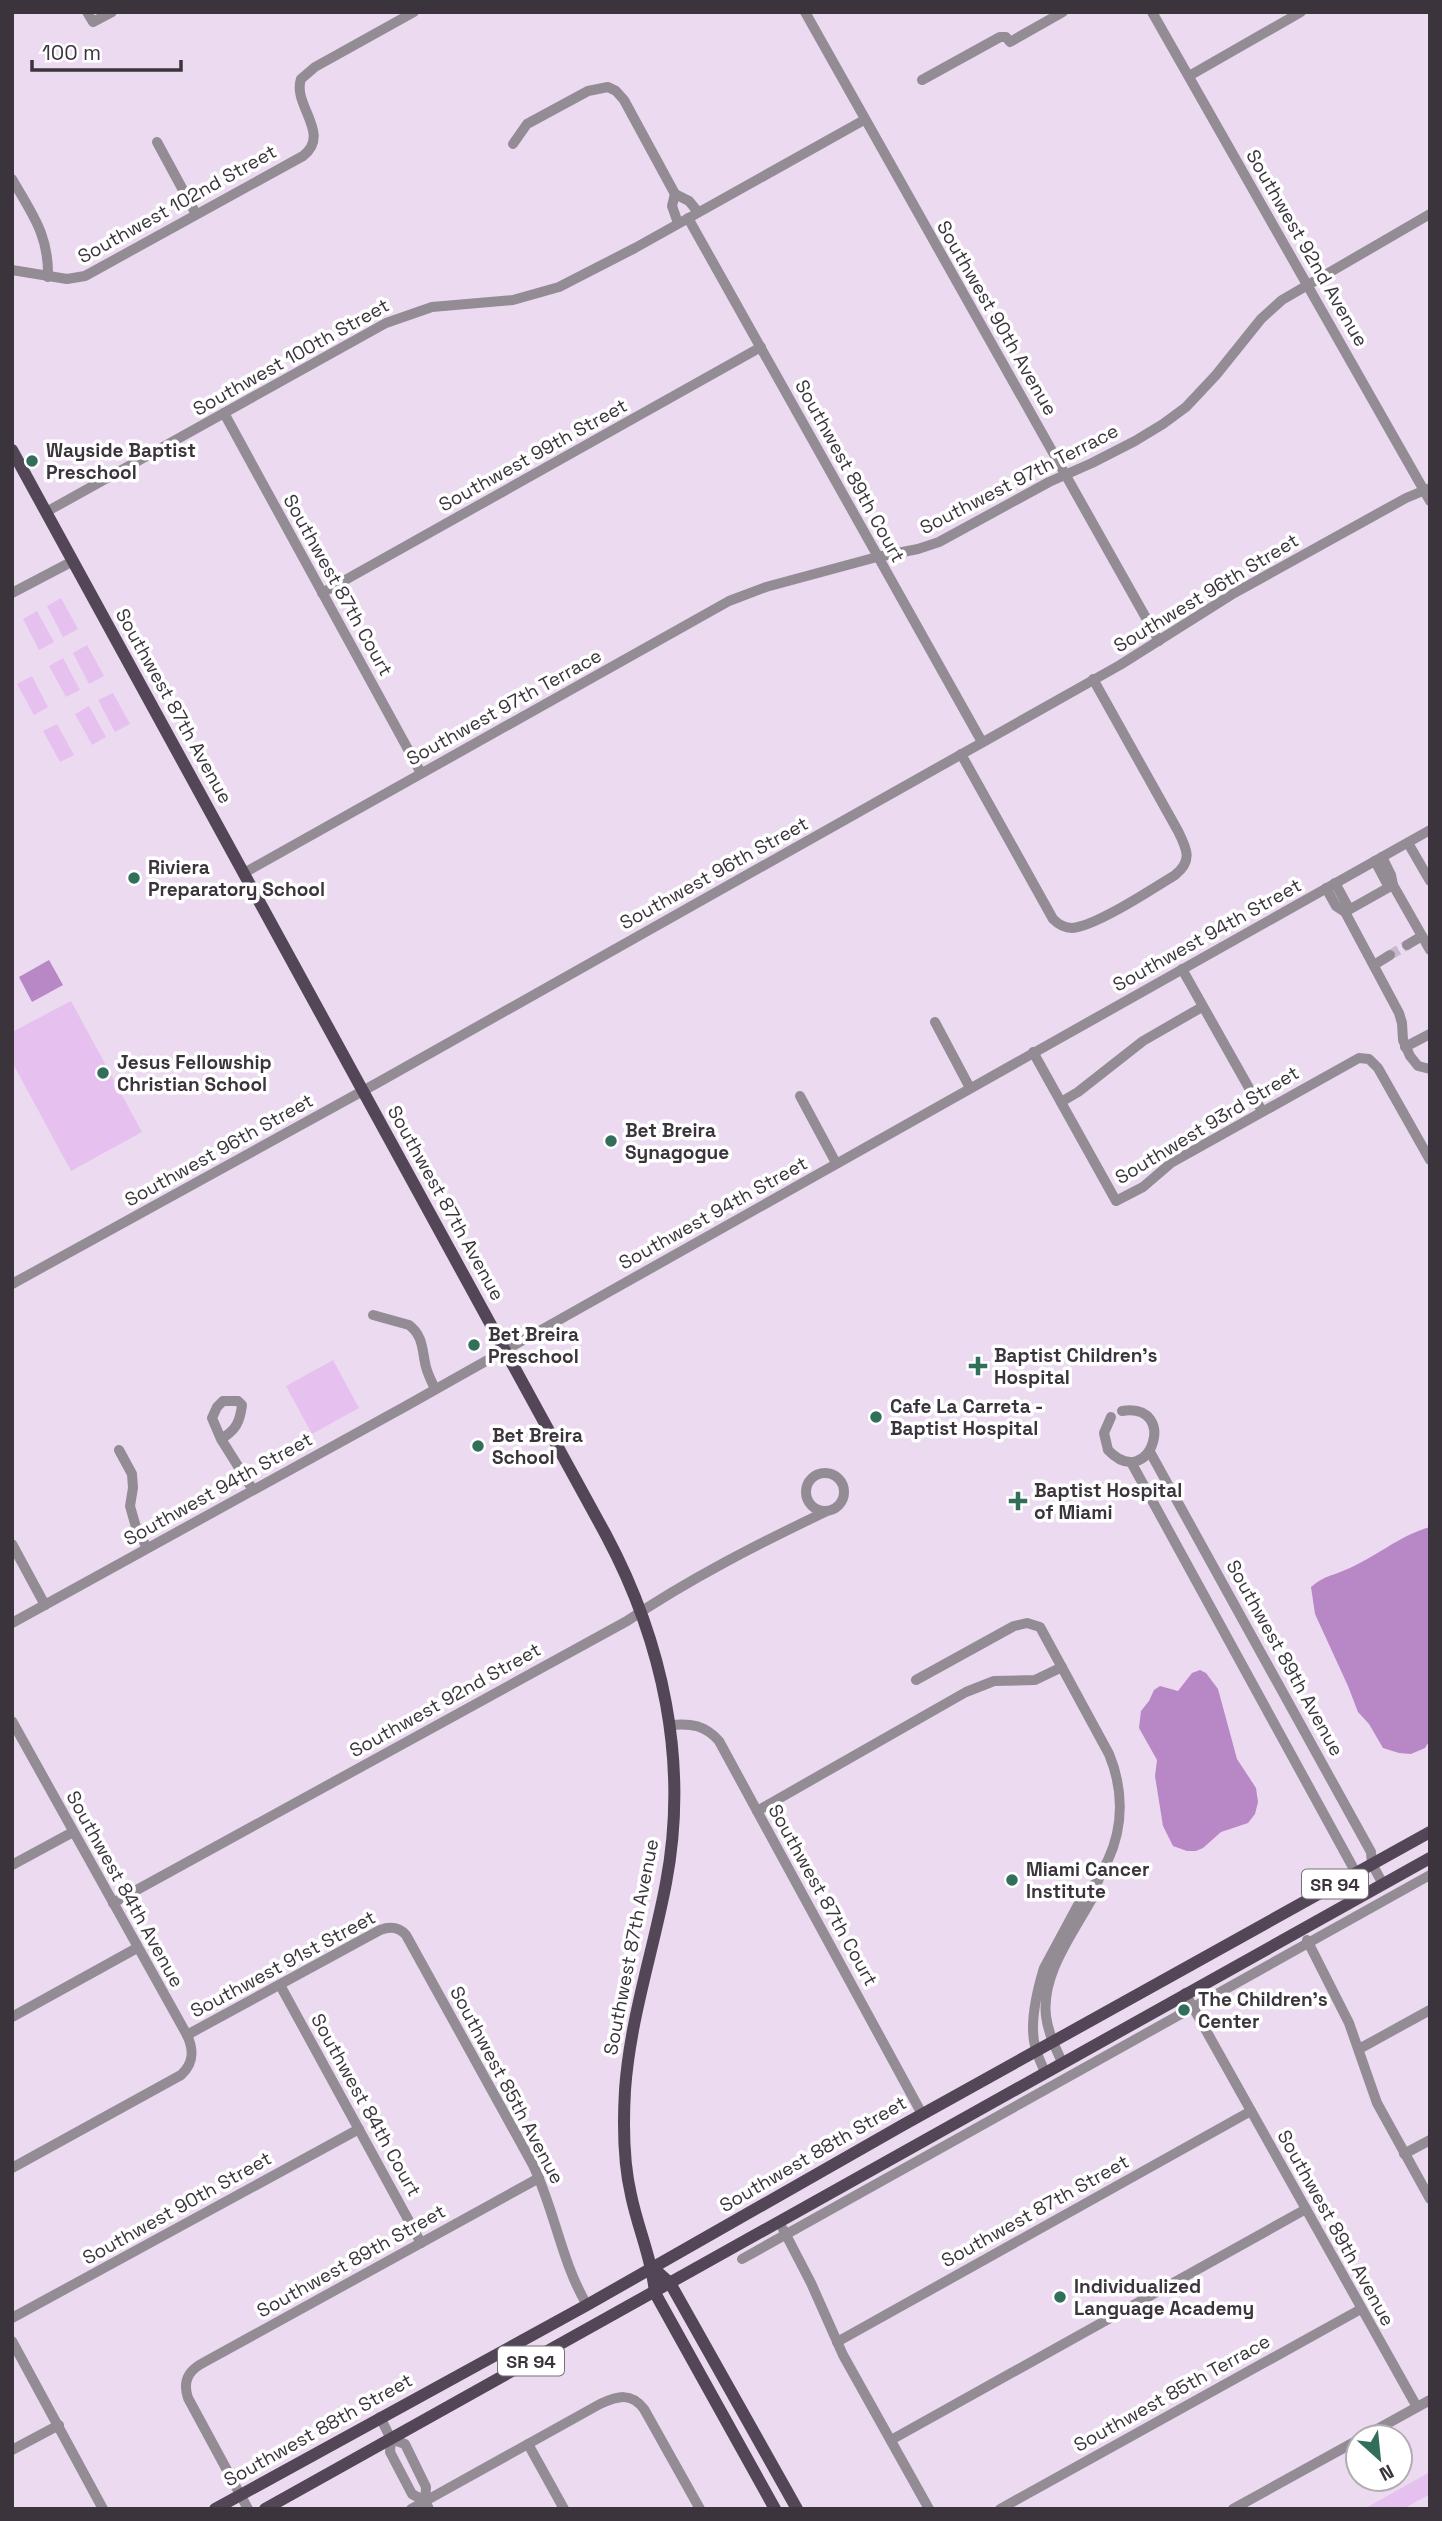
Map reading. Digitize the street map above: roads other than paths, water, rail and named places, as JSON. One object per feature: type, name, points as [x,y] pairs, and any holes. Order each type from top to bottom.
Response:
[{"type":"main road","name":"Southwest 87th Avenue","points":[[12,450],[616,1554],[642,1611],[660,1669],[670,1725],[674,1783],[671,1849],[664,1893],[632,2029],[624,2112],[625,2154],[631,2195],[652,2267],[655,2293],[775,2509]]},
{"type":"main road","name":"Southwest 88th Street","points":[[215,2509],[587,2305],[922,2114],[1430,1832]]},
{"type":"main road","name":"SR 94","points":[[265,2509],[1430,1858]]},
{"type":"main road","points":[[1174,1974],[1185,1993]]},
{"type":"main road","points":[[652,2267],[670,2283],[797,2509]]},
{"type":"street","points":[[90,17],[112,12]]},
{"type":"street","name":"Southwest 102nd Street","points":[[12,270],[72,279],[92,273],[303,156],[313,146],[315,136],[298,94],[301,79],[316,67],[414,12]]},
{"type":"street","name":"Southwest 90th Avenue","points":[[805,12],[1159,641]]},
{"type":"street","points":[[922,80],[1000,37],[1006,37],[1010,42],[1063,12]]},
{"type":"street","name":"Southwest 92nd Avenue","points":[[1152,12],[1428,493]]},
{"type":"street","points":[[1189,76],[1301,12]]},
{"type":"street","points":[[513,144],[527,124],[588,91],[612,89],[624,100],[675,194],[689,201],[688,218]]},
{"type":"street","name":"Southwest 100th Street","points":[[46,512],[349,342],[403,316],[432,307],[513,300],[547,291],[598,268],[864,120]]},
{"type":"street","points":[[158,142],[196,214]]},
{"type":"street","points":[[12,179],[45,240],[49,256],[48,277]]},
{"type":"street","points":[[675,194],[672,206],[688,218]]},
{"type":"street","name":"Southwest 97th Terrace","points":[[244,873],[729,601],[766,587],[939,542],[1065,474],[1119,450],[1176,415],[1216,375],[1261,319],[1282,300],[1430,214]]},
{"type":"street","name":"Southwest 89th Court","points":[[688,218],[982,742]]},
{"type":"street","name":"Southwest 99th Street","points":[[322,593],[761,348]]},
{"type":"street","name":"Southwest 87th Court","points":[[224,413],[421,774]]},
{"type":"street","name":"Southwest 96th Street","points":[[12,1284],[363,1091],[961,754],[1159,641],[1266,576],[1406,498],[1428,493]]},
{"type":"street","points":[[12,593],[73,561]]},
{"type":"street","points":[[961,754],[1053,919],[1065,927],[1079,927],[1093,922],[1175,875],[1185,865],[1188,855],[1183,841],[1093,679]]},
{"type":"street","name":"Southwest 94th Street","points":[[12,1623],[435,1389],[1430,830]]},
{"type":"street","points":[[1408,843],[1430,881]]},
{"type":"street","points":[[1379,859],[1386,882],[1392,885],[1430,950]]},
{"type":"street","points":[[1345,912],[1392,885]]},
{"type":"street","points":[[1331,886],[1336,906],[1345,912],[1401,1018],[1405,1047],[1418,1066],[1430,1069]]},
{"type":"street","points":[[1407,945],[1422,936]]},
{"type":"street","points":[[1374,965],[1390,955]]},
{"type":"street","points":[[1182,969],[1262,1111]]},
{"type":"street","points":[[1033,1052],[1061,1102],[1143,1041],[1202,1007]]},
{"type":"street","points":[[935,1022],[970,1088]]},
{"type":"street","points":[[1405,1047],[1430,1034]]},
{"type":"street","name":"Southwest 93rd Street","points":[[1061,1102],[1116,1200],[1143,1187],[1171,1163],[1353,1059],[1364,1057],[1374,1063],[1430,1160]]},
{"type":"street","points":[[800,1096],[836,1163]]},
{"type":"street","points":[[373,1315],[414,1329],[423,1346],[426,1369],[435,1389]]},
{"type":"street","points":[[1138,1411],[1151,1421],[1156,1437],[1150,1452],[1131,1462],[1122,1461],[1108,1450],[1104,1433],[1116,1414],[1138,1411]]},
{"type":"street","points":[[221,1439],[253,1490]]},
{"type":"street","points":[[119,1450],[132,1474],[130,1506],[136,1527],[147,1548]]},
{"type":"street","name":"Southwest 89th Avenue","points":[[1150,1452],[1371,1852],[1372,1864],[1383,1884]]},
{"type":"street","points":[[1131,1462],[1367,1893]]},
{"type":"street","points":[[821,1473],[833,1475],[842,1483],[844,1496],[837,1507],[825,1512],[818,1511],[808,1502],[806,1490],[811,1479],[821,1473]]},
{"type":"street","name":"Southwest 92nd Street","points":[[792,1526],[808,1502]]},
{"type":"street","name":"Southwest 92nd Street","points":[[113,1903],[642,1611],[662,1597],[792,1526],[825,1512]]},
{"type":"street","points":[[12,1544],[45,1605]]},
{"type":"street","points":[[916,1679],[1010,1628],[1027,1623],[1040,1627],[1116,1771],[1120,1792],[1116,1839],[1095,1884],[1094,1895],[1048,1985],[1046,2008],[1053,2042],[1062,2062]]},
{"type":"street","points":[[757,1811],[966,1692],[994,1681],[1035,1680],[1062,1667]]},
{"type":"street","name":"Southwest 84th Avenue","points":[[12,1721],[187,2035]]},
{"type":"street","name":"Southwest 87th Court","points":[[670,1725],[694,1724],[714,1735],[922,2114]]},
{"type":"street","points":[[12,1865],[73,1832]]},
{"type":"street","points":[[742,2259],[1430,1875]]},
{"type":"street","points":[[1045,2072],[1034,2042],[1044,1968],[1086,1890],[1095,1884]]},
{"type":"street","name":"Southwest 91st Street","points":[[187,2035],[380,1930],[396,1928]]},
{"type":"street","name":"Southwest 85th Avenue","points":[[396,1928],[406,1936],[419,1958],[539,2178],[572,2279],[587,2305]]},
{"type":"street","points":[[1301,1929],[1346,2014],[1374,2095],[1430,2199]]},
{"type":"street","points":[[12,2017],[137,1948]]},
{"type":"street","name":"Southwest 84th Court","points":[[280,1985],[421,2243]]},
{"type":"street","name":"Southwest 89th Avenue","points":[[1185,1993],[1417,2407]]},
{"type":"street","points":[[1359,2049],[1430,2010]]},
{"type":"street","points":[[12,2168],[181,2075],[192,2056],[187,2035]]},
{"type":"street","name":"Southwest 87th Street","points":[[837,2342],[1251,2111]]},
{"type":"street","name":"Southwest 90th Street","points":[[12,2318],[359,2129]]},
{"type":"street","points":[[1405,2154],[1430,2140]]},
{"type":"street","name":"Southwest 89th Street","points":[[240,2495],[188,2398],[186,2382],[191,2371],[539,2178]]},
{"type":"street","points":[[891,2440],[1306,2209]]},
{"type":"street","points":[[779,2221],[837,2342],[929,2509]]},
{"type":"street","name":"Southwest 85th Terrace","points":[[1000,2509],[1361,2309]]},
{"type":"street","points":[[12,2341],[103,2509]]},
{"type":"street","points":[[411,2509],[427,2505],[600,2404],[618,2397],[630,2397],[644,2409],[700,2509]]},
{"type":"street","points":[[1388,2423],[1430,2400]]},
{"type":"street","points":[[380,2417],[391,2439],[390,2452],[412,2494],[427,2505]]},
{"type":"street","points":[[12,2450],[59,2425]]},
{"type":"street","points":[[391,2439],[405,2444],[426,2487],[427,2505]]},
{"type":"street","points":[[528,2444],[564,2509]]},
{"type":"street","points":[[1234,2509],[1344,2447]]},
{"type":"street","points":[[240,2495],[248,2509]]},
{"type":"tunnel","points":[[1390,955],[1407,945]]},
{"type":"place","name":"Wayside Baptist Preschool","points":[[32,461]]},
{"type":"place","name":"Riviera Preparatory School","points":[[134,878]]},
{"type":"place","name":"Jesus Fellowship Christian School","points":[[103,1073]]},
{"type":"place","name":"Bet Breira Synagogue","points":[[611,1141]]},
{"type":"place","name":"Bet Breira Preschool","points":[[474,1345]]},
{"type":"place","name":"Baptist Children's Hospital","points":[[978,1366]]},
{"type":"place","name":"Cafe La Carreta - Baptist Hospital","points":[[876,1417]]},
{"type":"place","name":"Bet Breira School","points":[[478,1446]]},
{"type":"place","name":"Baptist Hospital of Miami","points":[[1018,1501]]},
{"type":"place","name":"Miami Cancer Institute","points":[[1012,1880]]},
{"type":"place","name":"The Children's Center","points":[[1184,2010]]},
{"type":"place","name":"Individualized Language Academy","points":[[1060,2297]]}]
